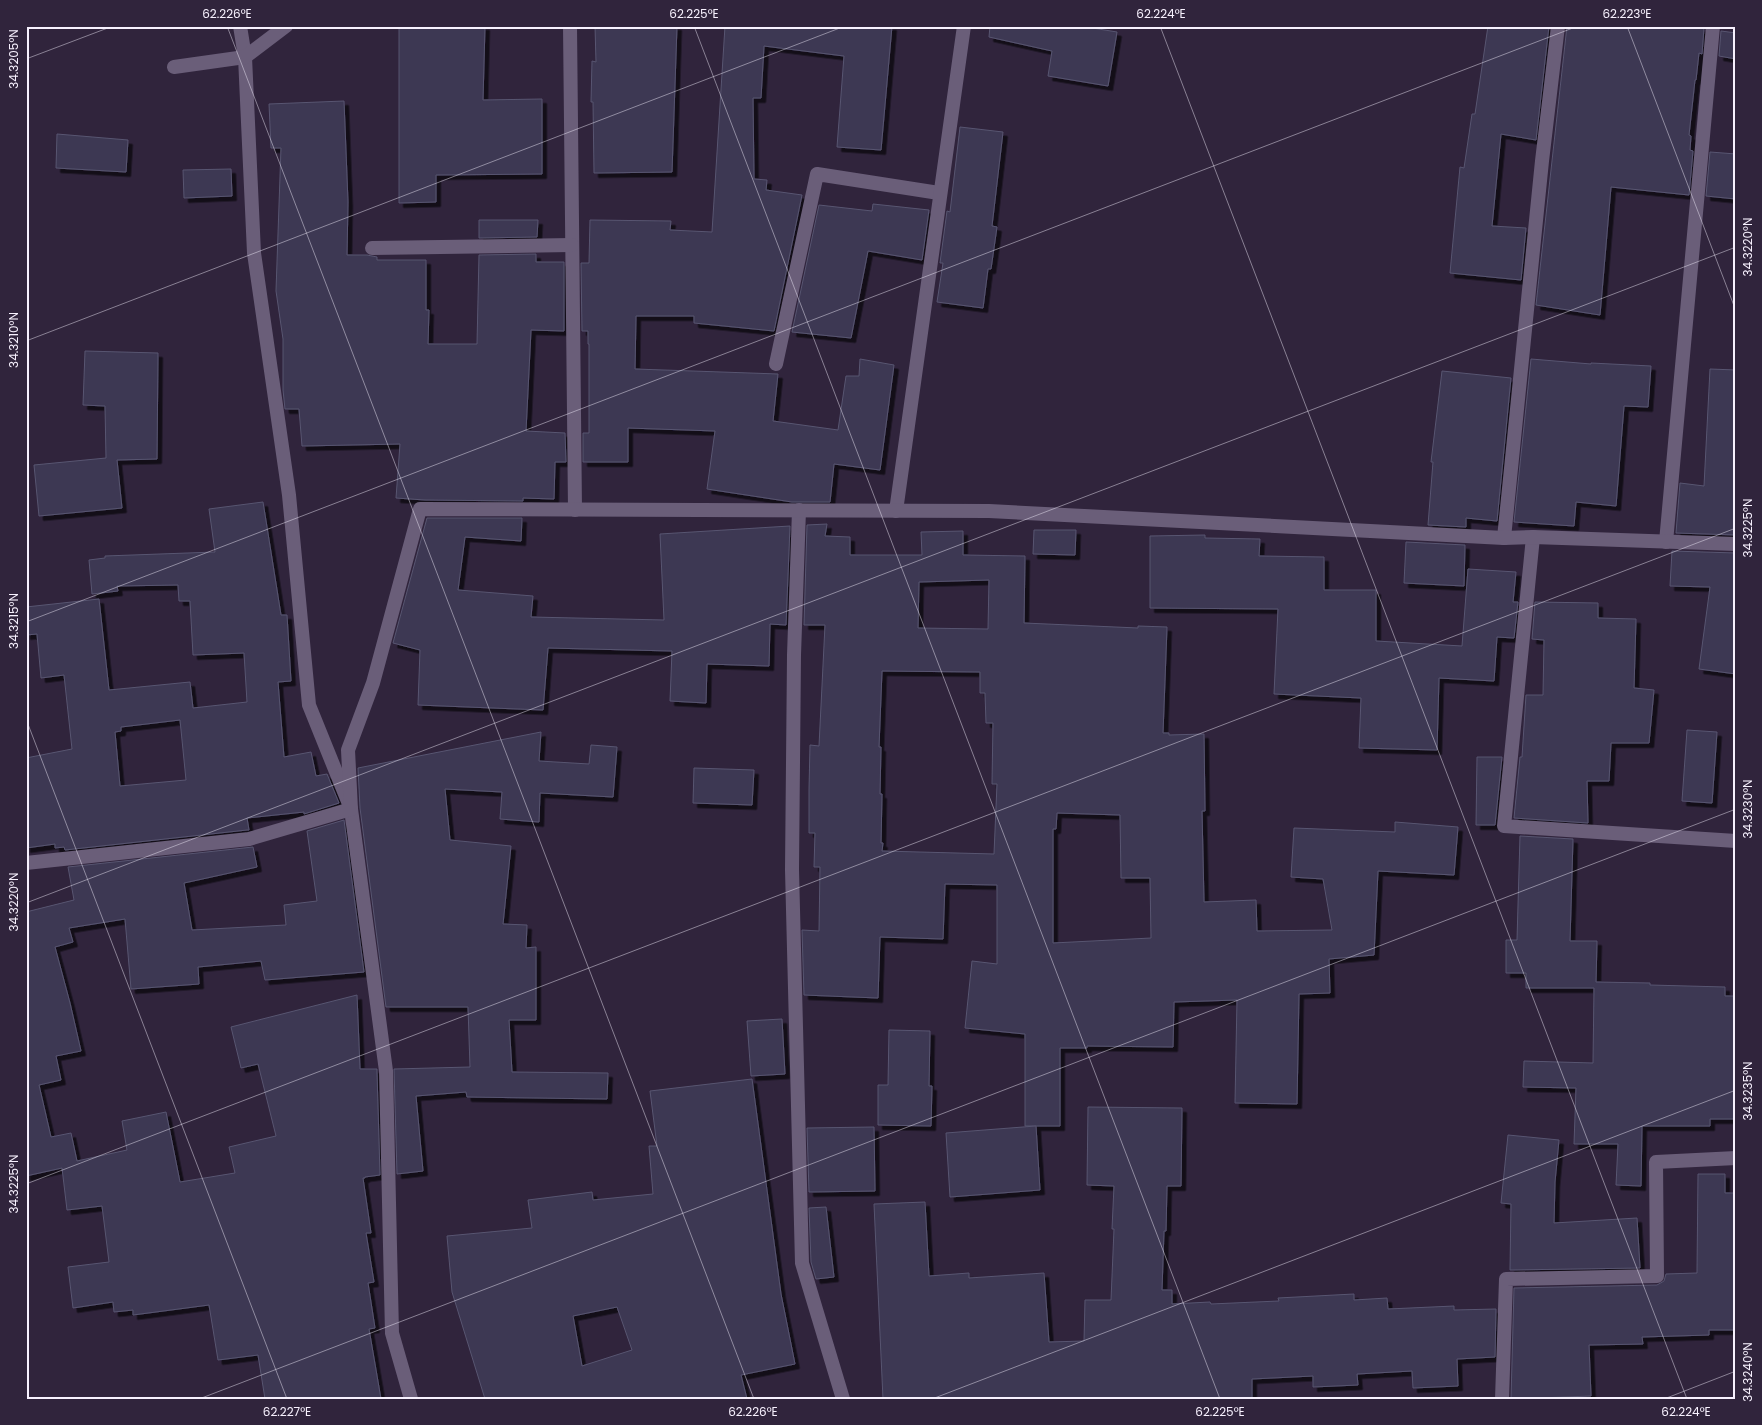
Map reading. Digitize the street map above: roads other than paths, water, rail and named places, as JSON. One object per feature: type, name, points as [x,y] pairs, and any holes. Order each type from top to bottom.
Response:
[{"type":"street","points":[[240,26],[245,57],[254,253],[288,495],[309,705],[351,809]]},
{"type":"street","points":[[174,67],[245,57],[286,26]]},
{"type":"street","points":[[570,26],[575,510]]},
{"type":"street","points":[[896,511],[964,26]]},
{"type":"street","points":[[1504,538],[1542,161],[1558,26]]},
{"type":"street","points":[[1666,542],[1713,26]]},
{"type":"street","points":[[776,364],[817,174],[940,193]]},
{"type":"street","points":[[372,248],[572,245]]},
{"type":"street","points":[[411,1399],[392,1333],[386,1071],[351,809],[348,750],[373,683],[420,509],[989,511],[1504,538],[1533,537],[1736,544]]},
{"type":"street","points":[[799,510],[794,655],[792,870],[802,1263],[843,1399]]},
{"type":"street","points":[[1533,537],[1504,826],[1736,841]]},
{"type":"street","points":[[26,863],[249,839],[351,809]]},
{"type":"street","points":[[1502,1399],[1506,1279],[1657,1276],[1656,1162],[1736,1158]]}]
